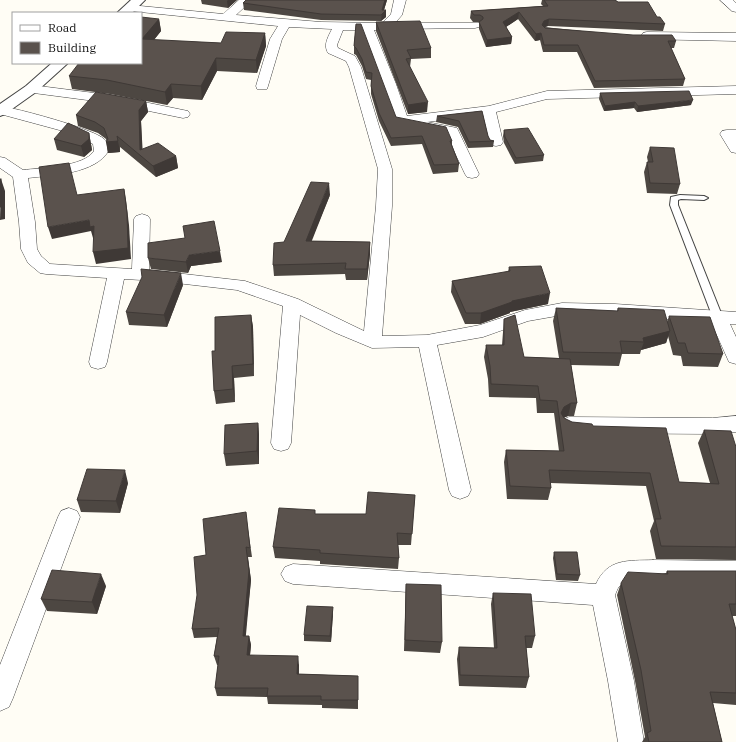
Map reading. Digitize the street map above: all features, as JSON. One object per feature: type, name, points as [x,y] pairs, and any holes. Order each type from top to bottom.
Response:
[{"type":"street","points":[[226,18],[246,0]]},
{"type":"street","points":[[385,27],[396,15],[400,0]]},
{"type":"street","points":[[726,0],[736,9]]},
{"type":"street","points":[[131,5],[226,18],[286,23],[367,27],[475,26]]},
{"type":"street","points":[[262,86],[276,39],[286,23]]},
{"type":"street","points":[[339,26],[331,45],[332,50],[350,59],[355,67],[385,169],[384,206],[372,342]]},
{"type":"street","points":[[367,27],[390,84],[402,121]]},
{"type":"street","points":[[632,36],[736,37]]},
{"type":"street","points":[[1,111],[31,89],[61,64]]},
{"type":"street","points":[[31,89],[110,99],[182,114]]},
{"type":"street","points":[[402,121],[489,110],[547,95],[736,90]]},
{"type":"street","points":[[489,110],[496,142]]},
{"type":"street","points":[[0,162],[20,175],[73,167],[88,163],[97,157],[102,149],[100,142],[94,136],[1,111]]},
{"type":"street","points":[[402,121],[452,131],[472,174]]},
{"type":"street","points":[[736,134],[727,134],[736,150]]},
{"type":"street","points":[[20,175],[28,222],[29,249],[34,259],[46,269],[117,273],[239,285],[292,303],[342,329],[372,342],[427,341],[483,331],[525,316],[562,309],[615,310],[727,318],[736,357]]},
{"type":"street","points":[[140,275],[142,219]]},
{"type":"street","points":[[98,362],[117,273]]},
{"type":"street","points":[[281,443],[292,303]]},
{"type":"street","points":[[427,341],[460,490]]},
{"type":"street","points":[[569,426],[712,426],[736,424]]},
{"type":"street","points":[[0,698],[69,517]]},
{"type":"street","points":[[631,742],[603,595],[607,584],[617,574],[628,572],[736,571]]},
{"type":"street","points":[[294,574],[603,595]]},
{"type":"lane","points":[[704,198],[680,197],[674,199],[674,205],[727,318]]},
{"type":"building","points":[[246,0],[385,0],[382,10],[386,10],[381,15],[321,14],[243,3]]},
{"type":"building","points":[[544,0],[615,0],[618,2],[648,2],[657,17],[660,17],[665,24],[549,19],[544,21],[542,25],[545,28],[633,35],[672,35],[676,41],[668,41],[685,79],[595,81],[578,45],[544,45],[541,33],[536,34],[519,12],[503,22],[512,37],[487,40],[479,22],[483,19],[483,17],[480,15],[474,15],[471,11],[548,6]]},
{"type":"building","points":[[142,17],[159,19],[142,39]]},
{"type":"building","points":[[420,21],[431,48],[407,50],[411,58],[406,59],[428,102],[408,105],[376,22]]},
{"type":"building","points":[[356,24],[361,24],[396,117],[446,127],[459,164],[434,165],[422,136],[391,138],[379,113],[371,86],[372,73],[366,72],[362,59],[354,46]]},
{"type":"building","points":[[226,32],[265,33],[256,60],[216,58],[201,86],[171,84],[165,92],[107,80],[69,76],[78,64],[142,64],[142,39],[221,43]]},
{"type":"building","points":[[689,91],[693,100],[638,106],[635,102],[605,106],[600,93]]},
{"type":"building","points":[[96,92],[146,101],[139,110],[140,150],[158,143],[176,156],[153,166],[117,136],[118,141],[106,142],[108,139],[104,128],[95,122],[76,115]]},
{"type":"building","points":[[482,111],[488,136],[490,140],[494,141],[469,142],[459,121],[437,116]]},
{"type":"building","points":[[68,123],[89,133],[89,139],[81,146],[54,139]]},
{"type":"building","points":[[528,128],[544,155],[516,158],[505,137],[504,130]]},
{"type":"building","points":[[650,147],[674,148],[680,184],[650,183],[647,162],[653,162]]},
{"type":"building","points":[[69,163],[77,195],[124,189],[127,213],[128,248],[93,252],[94,226],[90,227],[89,220],[48,227],[39,167]]},
{"type":"building","points":[[1,179],[1,207],[0,207]]},
{"type":"building","points":[[311,182],[329,183],[306,241],[370,242],[367,269],[345,269],[346,263],[273,265],[274,243],[284,242]]},
{"type":"building","points":[[214,221],[220,251],[189,255],[186,262],[148,258],[148,243],[185,238],[183,226]]},
{"type":"building","points":[[541,266],[550,293],[512,301],[481,313],[466,313],[452,281],[510,271],[509,267]]},
{"type":"building","points":[[141,269],[181,273],[164,315],[126,312],[142,277]]},
{"type":"building","points":[[556,308],[618,311],[618,308],[664,310],[670,331],[643,338],[644,342],[620,341],[622,353],[563,352]]},
{"type":"building","points":[[251,315],[253,364],[232,366],[233,389],[214,391],[212,351],[215,351],[215,317]]},
{"type":"building","points":[[515,315],[524,357],[570,359],[577,403],[571,403],[564,407],[561,413],[564,418],[572,422],[592,424],[593,426],[666,428],[679,482],[719,484],[704,430],[731,431],[736,447],[736,547],[661,546],[655,519],[661,519],[650,473],[549,470],[551,488],[510,486],[506,450],[564,451],[557,401],[540,400],[538,386],[491,384],[490,366],[486,345],[504,345],[504,319]]},
{"type":"building","points":[[669,316],[710,317],[723,354],[688,353],[685,343],[678,343]]},
{"type":"building","points":[[258,423],[257,451],[224,454],[225,425]]},
{"type":"building","points":[[87,469],[125,470],[116,501],[77,500]]},
{"type":"building","points":[[368,492],[415,495],[412,534],[397,533],[399,558],[320,553],[320,550],[273,547],[279,508],[315,510],[315,514],[366,514]]},
{"type":"building","points":[[246,512],[250,548],[246,547],[249,571],[243,636],[249,636],[247,655],[298,656],[297,674],[358,676],[358,700],[321,700],[321,696],[267,696],[268,688],[215,688],[219,656],[214,656],[219,628],[192,629],[197,595],[194,557],[206,555],[203,519]]},
{"type":"building","points":[[554,552],[577,552],[580,575],[557,574]]},
{"type":"building","points":[[52,570],[101,574],[92,602],[41,599]]},
{"type":"building","points":[[667,571],[736,571],[736,604],[729,604],[736,630],[736,693],[710,692],[722,742],[649,742],[647,733],[651,731],[641,670],[621,583],[628,572],[668,574]]},
{"type":"building","points":[[406,584],[441,585],[442,642],[405,640]]},
{"type":"building","points":[[493,593],[531,594],[535,636],[525,636],[529,677],[460,675],[459,647],[497,648]]},
{"type":"building","points":[[307,606],[333,607],[330,636],[304,635]]}]
